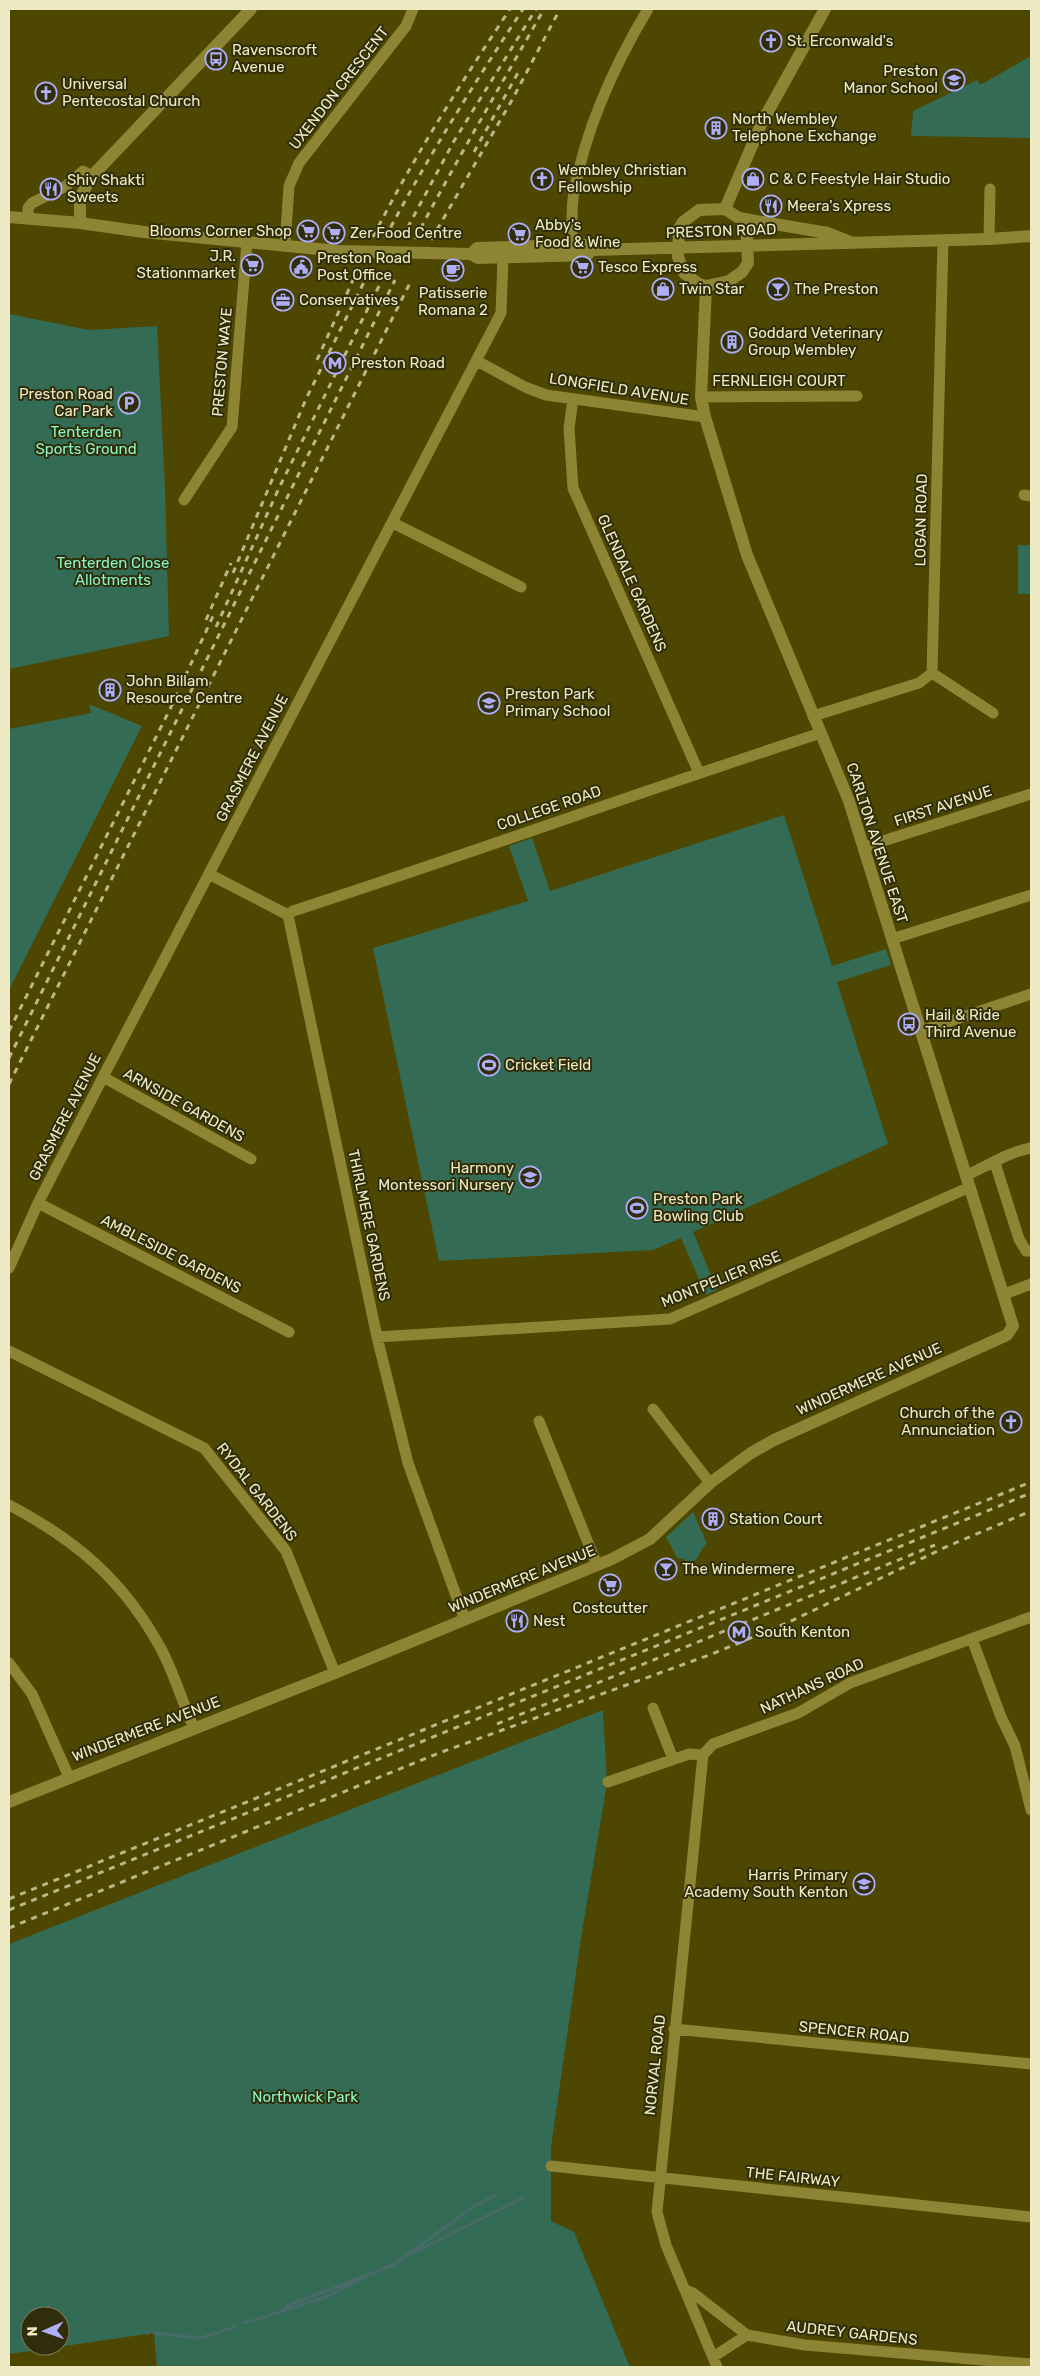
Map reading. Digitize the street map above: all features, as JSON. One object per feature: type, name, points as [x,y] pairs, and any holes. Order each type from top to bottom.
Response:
[{"type":"street","points":[[80,223],[80,197],[92,176],[251,9]]},
{"type":"street","name":"UXENDON CRESCENT","points":[[285,246],[289,186],[299,163],[406,26],[413,9]]},
{"type":"street","points":[[572,245],[574,194],[585,147],[621,58],[648,9]]},
{"type":"street","points":[[725,209],[762,122],[825,9]]},
{"type":"street","points":[[28,219],[28,208],[32,203],[66,186],[83,171],[92,176]]},
{"type":"street","points":[[66,186],[80,197]]},
{"type":"street","points":[[989,240],[990,189]]},
{"type":"street","points":[[725,209],[739,218],[746,219],[748,264],[742,272],[729,281],[706,286],[699,284],[684,273],[678,257],[679,229],[688,218],[699,210],[725,209]]},
{"type":"street","name":"PRESTON ROAD","points":[[9,217],[346,252],[471,254],[478,258],[503,258],[587,255],[592,250]]},
{"type":"street","name":"PRESTON ROAD","points":[[746,219],[828,233],[852,243]]},
{"type":"street","name":"PRESTON ROAD","points":[[471,254],[477,248],[586,245],[592,250],[677,249],[748,245],[989,240],[1031,236]]},
{"type":"street","name":"LOGAN ROAD","points":[[932,672],[943,240]]},
{"type":"street","name":"PRESTON WAYE","points":[[184,500],[232,427],[247,242]]},
{"type":"street","name":"GRASMERE AVENUE","points":[[9,1268],[38,1203],[102,1077],[210,874],[503,309],[503,258]]},
{"type":"street","name":"CARLTON AVENUE EAST","points":[[706,286],[701,397],[704,417],[747,555],[849,801],[1013,1326]]},
{"type":"street","name":"LONGFIELD AVENUE","points":[[476,361],[525,387],[546,395],[704,417]]},
{"type":"street","name":"FERNLEIGH COURT","points":[[701,397],[857,396]]},
{"type":"street","name":"GLENDALE GARDENS","points":[[573,399],[569,428],[573,488],[699,773]]},
{"type":"street","points":[[393,523],[521,587]]},
{"type":"street","points":[[814,716],[919,683],[932,672],[993,713]]},
{"type":"street","name":"COLLEGE ROAD","points":[[288,915],[293,911],[441,863],[511,836],[821,733]]},
{"type":"street","name":"FIRST AVENUE","points":[[864,847],[1031,794]]},
{"type":"street","points":[[210,874],[288,915]]},
{"type":"street","points":[[892,939],[1031,895]]},
{"type":"street","name":"THIRLMERE GARDENS","points":[[288,915],[377,1337],[408,1463],[465,1620]]},
{"type":"street","points":[[921,1031],[1031,994]]},
{"type":"street","name":"ARNSIDE GARDENS","points":[[102,1077],[251,1160]]},
{"type":"street","name":"MONTPELIER RISE","points":[[377,1337],[670,1319],[969,1181],[1011,1153],[1031,1148]]},
{"type":"street","points":[[995,1163],[1019,1239],[1026,1251],[1031,1251]]},
{"type":"street","name":"AMBLESIDE GARDENS","points":[[38,1203],[289,1332]]},
{"type":"street","points":[[1004,1294],[1031,1284]]},
{"type":"street","name":"WINDERMERE AVENUE","points":[[9,1802],[335,1673],[598,1565],[650,1539],[710,1483],[751,1453],[774,1440],[1006,1335],[1013,1326]]},
{"type":"street","name":"RYDAL GARDENS","points":[[9,1351],[204,1448],[286,1550],[335,1673]]},
{"type":"street","points":[[653,1409],[710,1483]]},
{"type":"street","points":[[539,1421],[598,1565]]},
{"type":"street","points":[[9,1505],[84,1551],[124,1592],[161,1648],[194,1728]]},
{"type":"street","name":"NATHANS ROAD","points":[[703,1755],[712,1744],[798,1713],[850,1683],[1031,1617]]},
{"type":"street","points":[[972,1638],[1001,1717],[1016,1746],[1031,1810]]},
{"type":"street","points":[[9,1663],[32,1694],[45,1719],[69,1777]]},
{"type":"street","points":[[653,1708],[673,1759]]},
{"type":"street","points":[[608,1782],[689,1754],[703,1755]]},
{"type":"street","name":"NORVAL ROAD","points":[[703,1755],[657,2212],[666,2245],[715,2362]]},
{"type":"street","name":"SPENCER ROAD","points":[[674,2029],[1031,2064]]},
{"type":"street","name":"THE FAIRWAY","points":[[551,2166],[659,2179],[1031,2217]]},
{"type":"street","name":"AUDREY GARDENS","points":[[686,2290],[747,2335],[805,2345],[1031,2364]]},
{"type":"street","points":[[715,2362],[747,2335]]},
{"type":"green space","points":[[1031,56],[1031,138],[911,136],[913,111],[977,80],[980,85]]},
{"type":"green space","name":"Tenterden Sports Ground","points":[[9,314],[89,330],[157,326],[165,490],[169,636],[9,669]]},
{"type":"green space","points":[[1018,545],[1031,545],[1031,594],[1018,594]]},
{"type":"green space","points":[[89,704],[142,726],[9,990],[9,729],[91,713]]},
{"type":"green space","points":[[784,815],[832,966],[886,949],[891,965],[837,982],[888,1144],[693,1232],[717,1290],[706,1295],[681,1238],[653,1250],[439,1261],[373,948],[528,901],[509,846],[532,838],[550,891]]},
{"type":"green space","points":[[693,1512],[707,1543],[696,1559],[687,1565],[684,1559],[677,1558],[666,1537]]},
{"type":"green space","name":"Northwick Park","points":[[603,1710],[607,1783],[581,1938],[551,2147],[551,2221],[574,2232],[630,2367],[157,2367],[154,2333],[70,2345],[70,2306],[20,2306],[20,2352],[9,2354],[9,1944]]},
{"type":"waterway","points":[[287,2306],[393,2265],[473,2207],[495,2195]]},
{"type":"waterway","points":[[411,2254],[524,2197]]},
{"type":"waterway","points":[[245,2323],[326,2297],[366,2276]]},
{"type":"waterway","points":[[154,2333],[200,2338],[235,2327]]},
{"type":"railway","points":[[373,237],[404,178],[438,121],[510,9]]},
{"type":"railway","points":[[385,238],[451,122],[523,9]]},
{"type":"railway","points":[[402,238],[454,141],[536,9]]},
{"type":"railway","points":[[415,239],[462,152],[544,9]]},
{"type":"railway","points":[[431,240],[512,100],[560,9]]},
{"type":"railway","points":[[474,152],[519,71]]},
{"type":"railway","points":[[317,360],[353,280]]},
{"type":"railway","points":[[233,573],[306,399],[365,280]]},
{"type":"railway","points":[[216,627],[279,488],[382,280]]},
{"type":"railway","points":[[9,1058],[395,280]]},
{"type":"railway","points":[[9,1084],[411,281]]},
{"type":"railway","points":[[206,620],[231,563]]},
{"type":"railway","points":[[9,1031],[171,707],[214,614]]},
{"type":"railway","points":[[9,1899],[1031,1482]]},
{"type":"railway","points":[[9,1910],[1031,1493]]},
{"type":"railway","points":[[9,1928],[439,1753],[712,1654],[787,1623],[948,1546],[1031,1511]]},
{"type":"railway","points":[[497,1724],[935,1545]]},
{"type":"place","name":"St. Erconwald's","points":[[771,41]]},
{"type":"place","name":"Ravenscroft Avenue","points":[[216,59]]},
{"type":"place","name":"Preston Manor School","points":[[954,80]]},
{"type":"place","name":"Universal Pentecostal Church","points":[[46,93]]},
{"type":"place","name":"North Wembley Telephone Exchange","points":[[716,128]]},
{"type":"place","name":"Wembley Christian Fellowship","points":[[542,179]]},
{"type":"place","name":"C & C Feestyle Hair Studio","points":[[753,179]]},
{"type":"place","name":"Shiv Shakti Sweets","points":[[51,189]]},
{"type":"place","name":"Meera's Xpress","points":[[771,206]]},
{"type":"place","name":"Blooms Corner Shop","points":[[308,231]]},
{"type":"place","name":"Zer Food Centre","points":[[334,233]]},
{"type":"place","name":"Abby's Food & Wine","points":[[519,234]]},
{"type":"place","name":"J.R. Stationmarket","points":[[252,265]]},
{"type":"place","name":"Preston Road Post Office","points":[[301,267]]},
{"type":"place","name":"Tesco Express","points":[[582,267]]},
{"type":"place","name":"Patisserie Romana 2","points":[[453,270]]},
{"type":"place","name":"Twin Star","points":[[663,289]]},
{"type":"place","name":"The Preston","points":[[778,289]]},
{"type":"place","name":"Conservatives","points":[[283,300]]},
{"type":"place","name":"Goddard Veterinary Group Wembley","points":[[732,342]]},
{"type":"place","name":"Preston Road","points":[[335,363]]},
{"type":"place","name":"Preston Road Car Park","points":[[129,403]]},
{"type":"place","name":"John Billam Resource Centre","points":[[110,690]]},
{"type":"place","name":"Preston Park Primary School","points":[[489,703]]},
{"type":"place","name":"Hail & Ride Third Avenue","points":[[909,1024]]},
{"type":"place","name":"Cricket Field","points":[[489,1065]]},
{"type":"place","name":"Harmony Montessori Nursery","points":[[530,1177]]},
{"type":"place","name":"Preston Park Bowling Club","points":[[637,1208]]},
{"type":"place","name":"Church of the Annunciation","points":[[1011,1422]]},
{"type":"place","name":"Station Court","points":[[713,1519]]},
{"type":"place","name":"The Windermere","points":[[666,1569]]},
{"type":"place","name":"Costcutter","points":[[610,1585]]},
{"type":"place","name":"Nest","points":[[517,1621]]},
{"type":"place","name":"South Kenton","points":[[739,1632]]},
{"type":"place","name":"Harris Primary Academy South Kenton","points":[[864,1884]]},
{"type":"park label","name":"Tenterden Close Allotments","points":[[113,572]]}]
